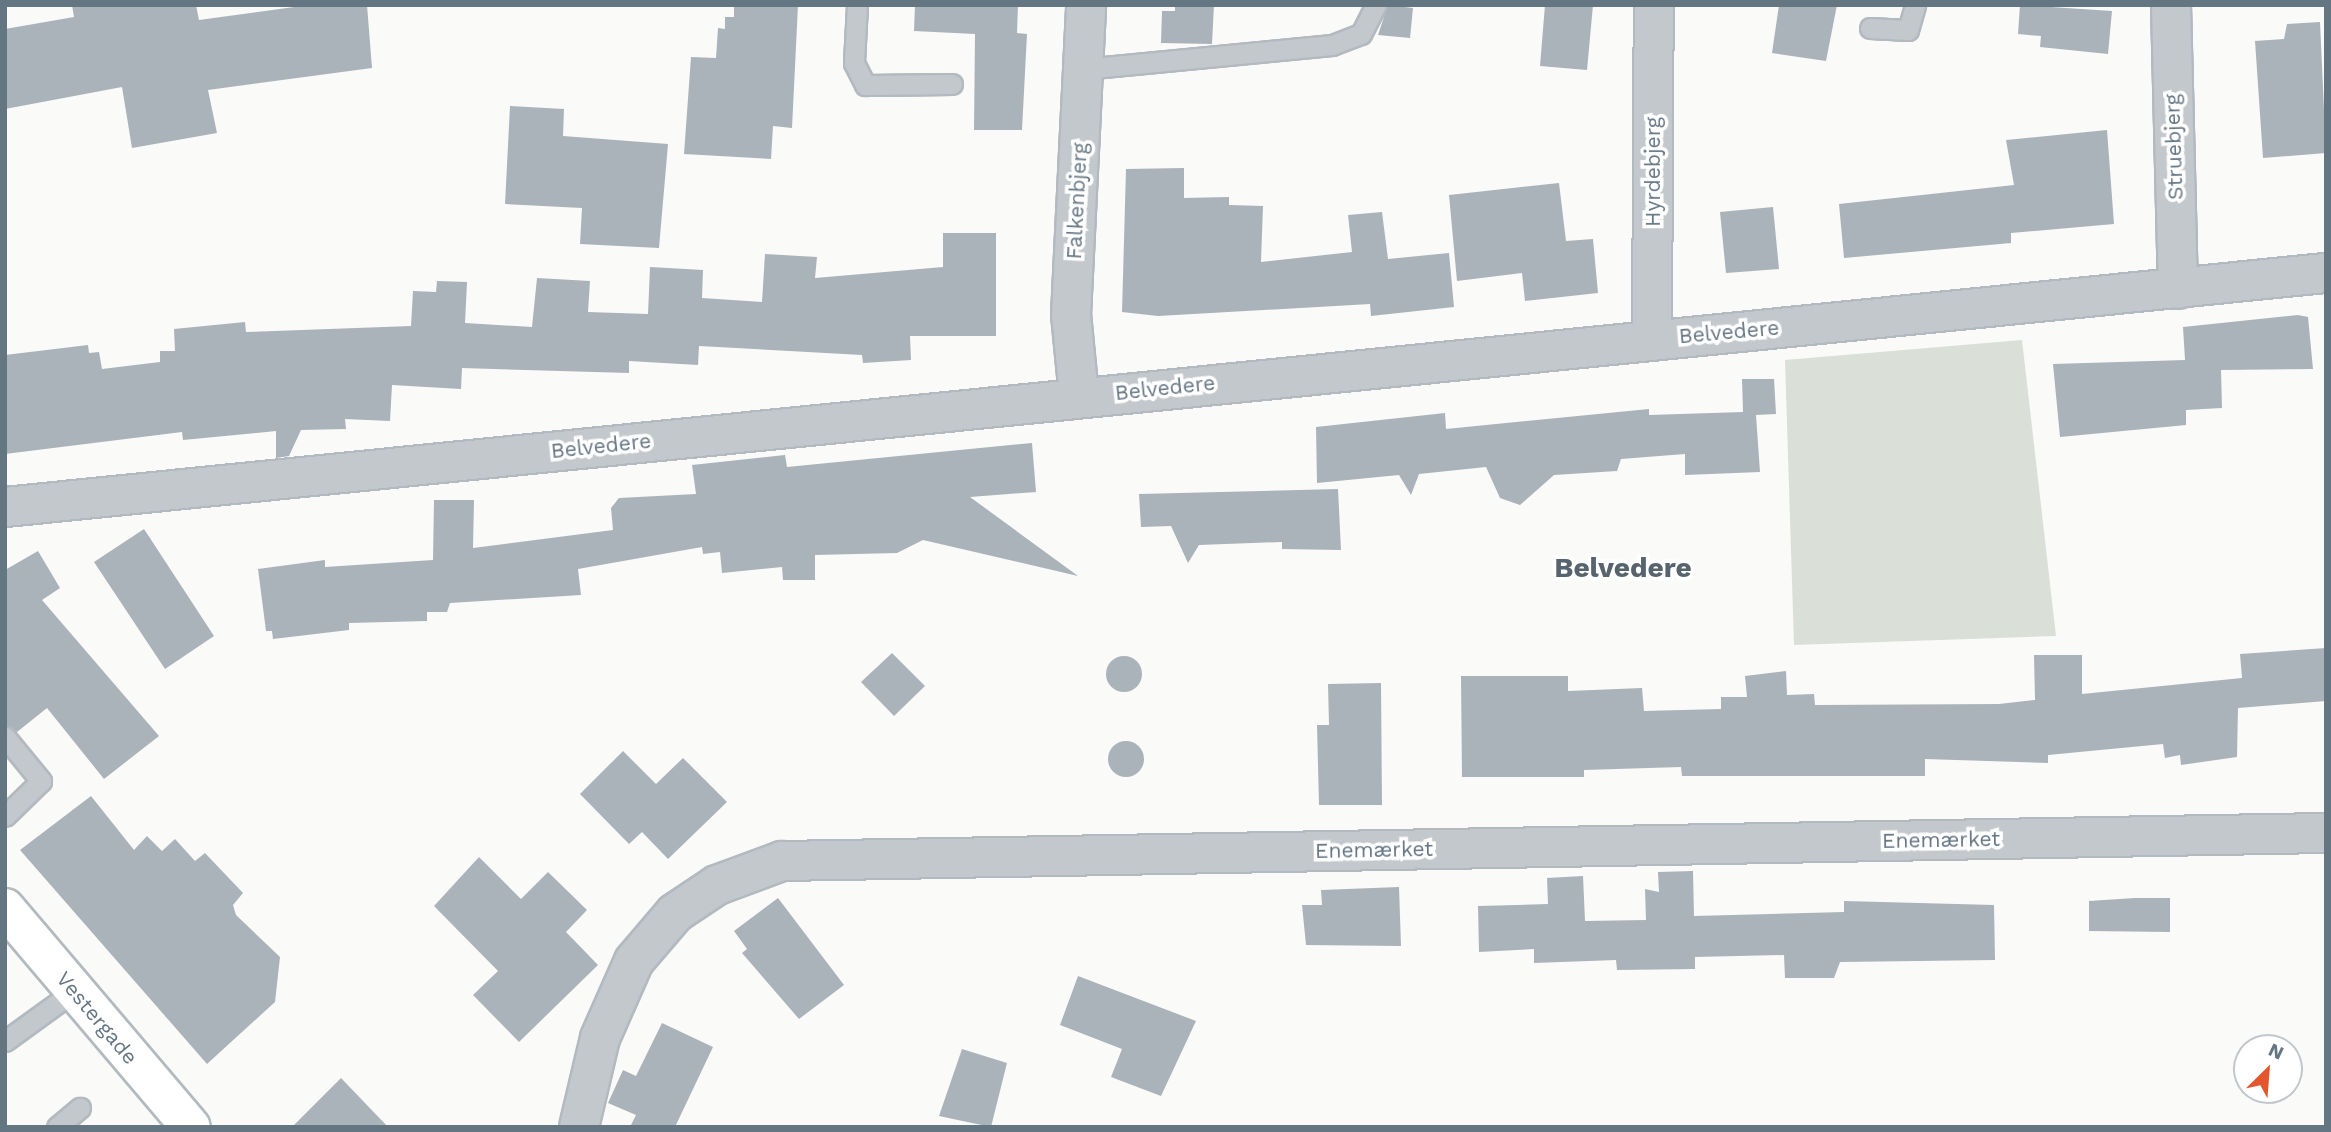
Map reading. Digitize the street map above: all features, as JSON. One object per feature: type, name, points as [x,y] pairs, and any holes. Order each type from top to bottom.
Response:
[{"type":"street","name":"Falkenbjerg","points":[[1079,396],[1071,315],[1086,5]]},
{"type":"street","name":"Hyrdebjerg","points":[[1652,339],[1654,5]]},
{"type":"street","name":"Struebjerg","points":[[2171,5],[2178,289]]},
{"type":"street","name":"Belvedere","points":[[5,507],[1079,396],[2326,273]]},
{"type":"street","name":"Enemærket","points":[[579,1127],[600,1038],[634,961],[676,913],[718,885],[782,861],[2326,833]]},
{"type":"street","name":"Vestergade","points":[[5,908],[191,1127]]},
{"type":"lane","points":[[856,5],[854,62],[865,85],[952,84]]},
{"type":"lane","points":[[1083,69],[1332,45],[1361,34],[1376,5]]},
{"type":"lane","points":[[1870,28],[1908,30],[1915,5]]},
{"type":"lane","points":[[5,737],[41,781],[5,816]]},
{"type":"lane","points":[[5,1041],[74,990]]},
{"type":"lane","points":[[57,1127],[80,1108]]},
{"type":"shaded area","points":[[2022,340],[2056,636],[1794,645],[1785,360]]},
{"type":"building","points":[[72,5],[196,5],[199,20],[309,5],[367,5],[372,68],[208,90],[217,133],[132,148],[122,87],[5,109],[5,29],[74,17]]},
{"type":"building","points":[[734,5],[798,5],[792,128],[773,126],[771,159],[684,154],[691,57],[716,58],[718,28],[725,29],[725,17],[734,17]]},
{"type":"building","points":[[915,5],[1018,5],[1017,33],[1027,34],[1022,130],[974,130],[975,34],[914,31]]},
{"type":"building","points":[[1175,5],[1214,5],[1212,44],[1161,43],[1162,11],[1175,11]]},
{"type":"building","points":[[1388,5],[1413,8],[1410,38],[1378,35]]},
{"type":"building","points":[[1545,5],[1593,5],[1587,70],[1540,66]]},
{"type":"building","points":[[1779,5],[1837,5],[1826,61],[1772,53]]},
{"type":"building","points":[[2020,5],[2112,11],[2108,54],[2040,47],[2041,36],[2018,34]]},
{"type":"building","points":[[2320,22],[2326,153],[2263,158],[2255,41],[2284,39],[2287,24]]},
{"type":"building","points":[[510,106],[564,109],[563,136],[668,144],[659,248],[580,244],[582,208],[505,204]]},
{"type":"building","points":[[2107,130],[2114,224],[2011,233],[2011,243],[1844,258],[1839,204],[2014,185],[2006,140]]},
{"type":"building","points":[[1184,168],[1184,198],[1229,197],[1229,205],[1263,206],[1261,262],[1352,252],[1348,215],[1382,212],[1388,259],[1449,253],[1454,307],[1371,316],[1370,304],[1158,316],[1122,312],[1126,169]]},
{"type":"building","points":[[1559,183],[1566,241],[1593,239],[1598,293],[1525,301],[1522,273],[1457,281],[1449,195]]},
{"type":"building","points":[[1773,207],[1779,269],[1726,273],[1720,212]]},
{"type":"building","points":[[943,233],[996,233],[996,336],[910,336],[911,360],[863,363],[862,355],[699,346],[698,365],[629,361],[629,373],[462,368],[461,389],[392,385],[390,421],[345,419],[346,429],[301,430],[289,456],[276,458],[276,431],[183,440],[182,432],[5,454],[5,355],[88,345],[89,353],[99,352],[102,369],[160,362],[160,351],[175,351],[174,329],[245,322],[246,332],[411,326],[413,291],[436,292],[437,281],[467,282],[465,323],[532,327],[537,278],[590,281],[588,312],[648,314],[650,267],[703,270],[702,298],[762,302],[765,254],[817,257],[815,278],[943,267]]},
{"type":"building","points":[[2298,315],[2308,317],[2313,369],[2221,370],[2222,408],[2186,410],[2186,425],[2060,437],[2053,364],[2185,360],[2183,327]]},
{"type":"building","points":[[1742,379],[1774,379],[1776,414],[1756,415],[1760,472],[1685,475],[1685,454],[1621,459],[1617,471],[1554,475],[1520,505],[1500,498],[1486,467],[1419,474],[1411,495],[1399,475],[1317,483],[1316,427],[1445,413],[1446,429],[1649,409],[1649,415],[1743,412]]},
{"type":"building","points":[[1032,443],[1036,492],[970,497],[1078,576],[923,540],[897,553],[815,555],[815,580],[783,580],[782,567],[722,573],[720,552],[703,554],[702,547],[578,569],[581,595],[450,603],[447,612],[427,612],[427,621],[349,623],[349,630],[273,639],[272,631],[266,631],[258,569],[325,560],[325,567],[433,560],[434,500],[474,500],[473,548],[613,530],[611,508],[619,498],[696,494],[692,465],[785,455],[787,467]]},
{"type":"building","points":[[1338,489],[1341,550],[1282,549],[1282,542],[1199,545],[1188,563],[1171,526],[1141,527],[1139,494]]},
{"type":"building","points":[[144,529],[214,636],[165,669],[94,562]]},
{"type":"building","points":[[38,551],[60,588],[42,600],[159,736],[104,779],[47,708],[17,732],[5,725],[5,570]]},
{"type":"building","points":[[2326,648],[2326,701],[2238,708],[2237,757],[2181,765],[2180,755],[2165,758],[2163,744],[2048,755],[2048,763],[1925,759],[1925,776],[1682,776],[1681,767],[1584,770],[1584,777],[1462,777],[1461,676],[1568,676],[1568,691],[1642,688],[1644,711],[1721,709],[1721,697],[1747,697],[1745,676],[1786,671],[1787,695],[1814,694],[1815,705],[1999,704],[2035,700],[2034,655],[2082,655],[2082,694],[2242,678],[2240,654]]},
{"type":"building","points":[[892,653],[925,686],[894,716],[861,682]]},
{"type":"building","points":[[1124,656],[1137,661],[1142,674],[1137,687],[1124,692],[1111,687],[1106,674],[1111,661]]},
{"type":"building","points":[[1381,683],[1382,805],[1319,805],[1317,725],[1329,725],[1328,684]]},
{"type":"building","points":[[1126,741],[1139,746],[1144,759],[1139,772],[1126,777],[1113,772],[1108,759],[1113,746]]},
{"type":"building","points":[[623,751],[656,784],[683,758],[727,802],[668,859],[642,832],[629,844],[580,794]]},
{"type":"building","points":[[91,796],[134,850],[147,836],[162,851],[175,839],[195,861],[205,853],[243,893],[233,905],[236,915],[280,957],[275,1002],[207,1064],[20,850]]},
{"type":"building","points":[[479,857],[521,899],[548,872],[587,910],[566,932],[598,965],[519,1042],[473,995],[498,971],[434,906]]},
{"type":"building","points":[[1693,871],[1694,916],[1844,912],[1844,901],[1994,905],[1995,960],[1840,962],[1834,978],[1785,978],[1784,955],[1695,957],[1695,969],[1617,970],[1616,960],[1534,963],[1534,949],[1479,952],[1478,906],[1548,904],[1547,878],[1583,876],[1585,921],[1646,920],[1645,889],[1659,892],[1658,872]]},
{"type":"building","points":[[1399,887],[1401,946],[1306,945],[1302,905],[1322,905],[1321,890]]},
{"type":"building","points":[[778,898],[844,985],[799,1019],[742,953],[747,949],[734,931]]},
{"type":"building","points":[[2170,898],[2170,932],[2089,931],[2089,901]]},
{"type":"building","points":[[1078,976],[1196,1021],[1161,1096],[1111,1077],[1122,1049],[1060,1025]]},
{"type":"building","points":[[662,1023],[713,1047],[675,1127],[630,1127],[636,1115],[608,1103],[623,1070],[636,1076]]},
{"type":"building","points":[[962,1049],[1007,1063],[991,1127],[939,1116]]},
{"type":"building","points":[[341,1078],[388,1127],[292,1127]]},
{"type":"district","name":"Belvedere","points":[[1623,568]]}]
